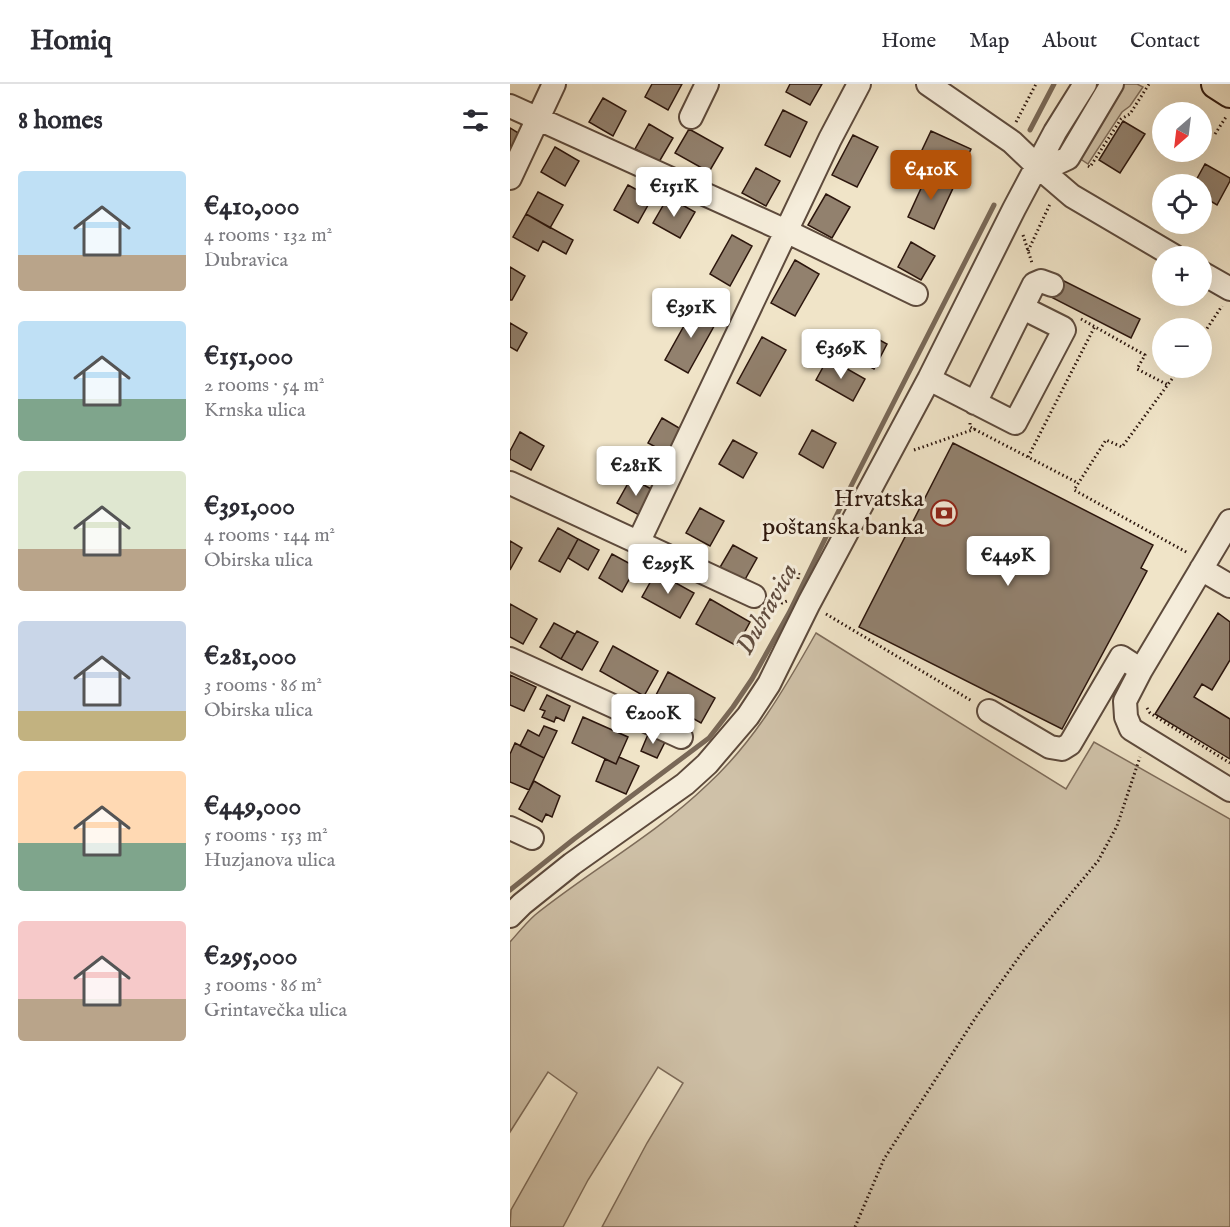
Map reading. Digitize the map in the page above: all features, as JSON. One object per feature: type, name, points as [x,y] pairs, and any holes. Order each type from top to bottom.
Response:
[{"type":"main road","points":[[1216,84],[1228,105]]},
{"type":"street","points":[[510,178],[554,84]]},
{"type":"street","points":[[691,117],[707,84]]},
{"type":"street","points":[[638,543],[830,139],[859,84]]},
{"type":"street","points":[[928,84],[1012,142],[1036,166],[1077,200],[1157,246]]},
{"type":"street","points":[[1036,166],[1051,166],[1068,158],[1112,84]]},
{"type":"street","points":[[510,916],[572,864],[686,784],[708,764],[748,716],[769,684],[809,603],[929,379],[1036,166],[1083,85]]},
{"type":"street","points":[[510,106],[786,231],[916,294]]},
{"type":"street","points":[[975,402],[1034,284],[1044,278]]},
{"type":"street","points":[[1212,282],[1227,296]]},
{"type":"street","points":[[929,379],[1015,423],[1064,330],[1063,327],[1023,308]]},
{"type":"street","points":[[510,483],[754,596]]},
{"type":"street","points":[[1230,521],[1125,701],[1126,717],[1131,729],[1230,790]]},
{"type":"street","points":[[1203,566],[1230,586]]},
{"type":"street","points":[[989,711],[1050,747],[1062,749],[1070,744],[1114,652],[1141,670]]},
{"type":"street","points":[[510,658],[681,737]]},
{"type":"street","points":[[510,828],[532,838]]},
{"type":"path","points":[[1012,131],[1036,84]]},
{"type":"path","points":[[1083,163],[1090,167],[1121,119],[1130,114],[1148,84]]},
{"type":"path","points":[[1215,134],[1228,105]]},
{"type":"path","points":[[1028,251],[1052,200]]},
{"type":"path","points":[[1020,228],[1028,251],[1044,278]]},
{"type":"path","points":[[1212,320],[1227,296]]},
{"type":"path","points":[[1081,319],[1145,356],[1137,369],[1168,385]]},
{"type":"path","points":[[1028,457],[1095,327]]},
{"type":"path","points":[[1173,378],[1122,447],[1106,440],[1074,490],[1203,566]]},
{"type":"path","points":[[904,454],[975,429]]},
{"type":"path","points":[[798,579],[799,572]]},
{"type":"path","points":[[754,596],[766,597],[782,603],[789,598]]},
{"type":"path","points":[[823,612],[989,711]]},
{"type":"path","points":[[1148,708],[1150,713],[1230,763]]},
{"type":"path","points":[[855,1227],[884,1159],[976,1017],[1024,950],[1098,861],[1117,826],[1146,738]]},
{"type":"shaded area","points":[[1122,84],[1137,84],[1143,87],[1130,106],[1122,112],[1088,164],[1079,158]]},
{"type":"shaded area","points":[[816,633],[1066,789],[1094,742],[1230,819],[1230,1227],[602,1227],[647,1143],[683,1083],[658,1067],[588,1180],[563,1227],[510,1227],[511,1210],[577,1093],[548,1072],[510,1132],[510,942],[535,915],[666,820],[724,768],[768,714]]},
{"type":"building","points":[[652,84],[682,84],[668,110],[645,97]]},
{"type":"building","points":[[790,84],[822,84],[810,105],[786,92]]},
{"type":"building","points":[[603,98],[626,111],[613,136],[589,122]]},
{"type":"building","points":[[783,110],[807,122],[790,157],[765,145]]},
{"type":"building","points":[[1123,121],[1145,134],[1120,173],[1099,160]]},
{"type":"building","points":[[649,124],[673,138],[659,162],[635,149]]},
{"type":"building","points":[[510,128],[520,134],[510,151]]},
{"type":"building","points":[[689,129],[723,148],[709,172],[675,153]]},
{"type":"building","points":[[931,131],[971,149],[954,186],[914,167]]},
{"type":"building","points":[[853,135],[878,147],[857,187],[832,175]]},
{"type":"building","points":[[555,147],[579,161],[565,186],[541,172]]},
{"type":"building","points":[[1205,164],[1230,178],[1217,205],[1212,202],[1212,174],[1200,174]]},
{"type":"building","points":[[756,168],[780,181],[766,206],[742,193]]},
{"type":"building","points":[[928,173],[954,186],[934,229],[908,217]]},
{"type":"building","points":[[628,185],[652,198],[638,223],[614,210]]},
{"type":"building","points":[[538,192],[563,205],[550,228],[526,214]]},
{"type":"building","points":[[826,194],[850,207],[832,238],[808,225]]},
{"type":"building","points":[[668,197],[695,212],[680,238],[653,223]]},
{"type":"building","points":[[526,214],[573,240],[566,254],[543,241],[538,251],[513,237]]},
{"type":"building","points":[[732,235],[752,246],[730,286],[710,274]]},
{"type":"building","points":[[911,242],[935,256],[921,280],[898,267]]},
{"type":"building","points":[[795,260],[819,274],[795,316],[771,303]]},
{"type":"building","points":[[510,267],[525,276],[512,300],[510,300]]},
{"type":"building","points":[[1056,277],[1140,319],[1131,338],[1047,295]]},
{"type":"building","points":[[695,306],[718,319],[688,373],[665,360]]},
{"type":"building","points":[[510,323],[527,333],[517,351],[510,347]]},
{"type":"building","points":[[863,331],[887,344],[874,369],[850,356]]},
{"type":"building","points":[[762,337],[786,350],[760,396],[737,383]]},
{"type":"building","points":[[828,358],[865,379],[853,401],[816,380]]},
{"type":"building","points":[[662,418],[686,432],[672,456],[648,443]]},
{"type":"building","points":[[812,430],[836,443],[823,468],[799,454]]},
{"type":"building","points":[[520,432],[544,446],[531,470],[510,459],[510,451]]},
{"type":"building","points":[[733,440],[757,453],[743,478],[719,464]]},
{"type":"building","points":[[953,443],[1153,545],[1141,568],[1147,571],[1062,729],[859,627]]},
{"type":"building","points":[[631,478],[655,491],[641,516],[617,503]]},
{"type":"building","points":[[700,508],[724,521],[710,546],[686,533]]},
{"type":"building","points":[[558,528],[578,539],[560,572],[539,561]]},
{"type":"building","points":[[578,539],[599,550],[588,570],[568,558]]},
{"type":"building","points":[[510,541],[522,548],[510,570]]},
{"type":"building","points":[[733,545],[757,558],[743,583],[719,569]]},
{"type":"building","points":[[612,554],[636,567],[622,592],[599,578]]},
{"type":"building","points":[[656,572],[694,593],[680,618],[642,597]]},
{"type":"building","points":[[710,599],[750,622],[737,646],[696,624]]},
{"type":"building","points":[[510,604],[537,619],[523,644],[510,637]]},
{"type":"building","points":[[1218,613],[1230,622],[1230,660],[1212,690],[1202,684],[1194,697],[1230,719],[1230,759],[1155,714]]},
{"type":"building","points":[[554,623],[575,634],[561,659],[540,647]]},
{"type":"building","points":[[577,631],[598,642],[582,670],[561,659]]},
{"type":"building","points":[[613,646],[658,671],[644,696],[600,671]]},
{"type":"building","points":[[668,672],[715,698],[701,723],[655,697]]},
{"type":"building","points":[[510,675],[536,687],[524,711],[510,705]]},
{"type":"building","points":[[547,695],[570,706],[564,721],[556,717],[554,722],[542,717],[545,711],[540,709]]},
{"type":"building","points":[[583,717],[628,737],[616,764],[572,743]]},
{"type":"building","points":[[544,726],[557,731],[544,758],[520,746],[528,730],[539,736]]},
{"type":"building","points":[[649,732],[666,740],[657,758],[641,751]]},
{"type":"building","points":[[515,743],[544,758],[529,790],[510,782],[510,754]]},
{"type":"building","points":[[619,757],[639,766],[626,794],[596,781],[605,759],[616,764]]},
{"type":"building","points":[[534,781],[560,796],[552,817],[546,814],[542,822],[519,809]]},
{"type":"waterway","name":"Dubravica","points":[[1030,130],[1054,84]]},
{"type":"waterway","name":"Dubravica","points":[[510,890],[709,738],[733,707],[752,679],[789,613],[994,205]]},
{"type":"place","name":"Hrvatska poštanska banka","points":[[944,513]]}]
